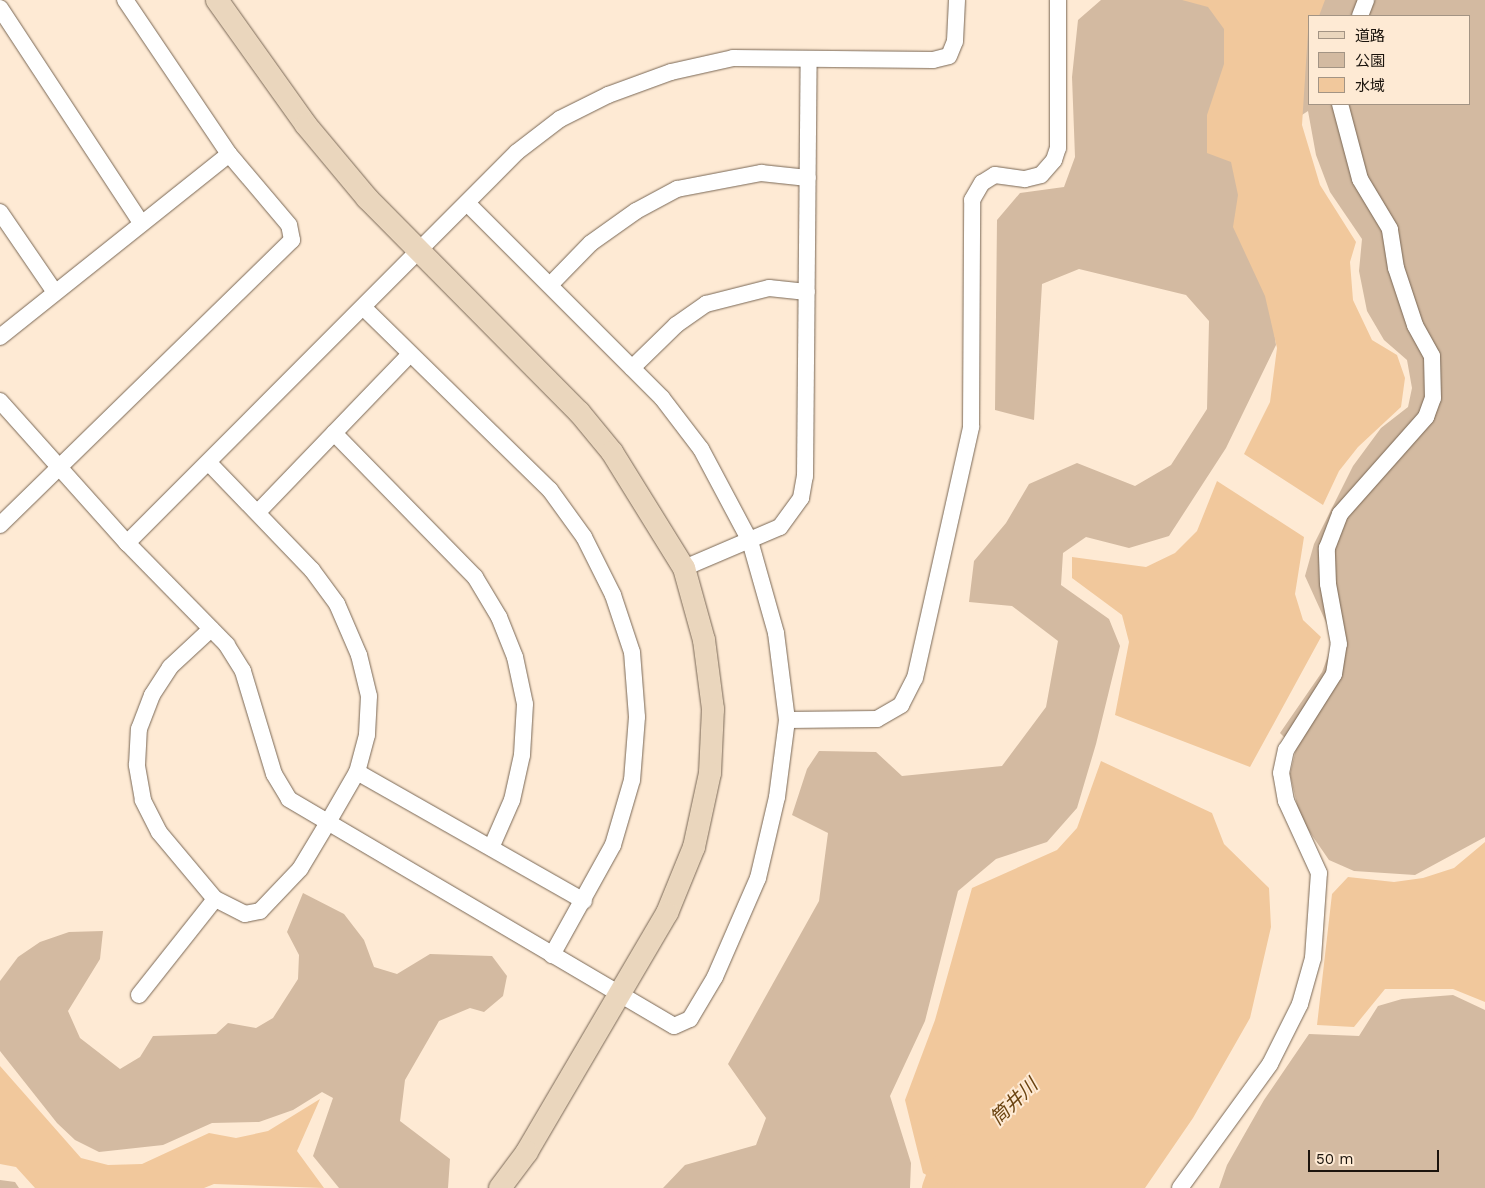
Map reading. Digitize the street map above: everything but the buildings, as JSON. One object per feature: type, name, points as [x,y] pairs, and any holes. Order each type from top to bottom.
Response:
[{"type":"street","points":[[0,525],[59,470],[292,240],[289,225],[229,154],[125,0]]},
{"type":"street","points":[[217,0],[306,124],[417,251],[607,446],[684,568],[704,640],[713,709],[710,773],[694,847],[667,913],[532,1144],[500,1188]]},
{"type":"street","points":[[127,543],[209,463],[517,152],[560,119],[608,95],[671,72],[733,58],[933,60],[949,56],[956,41],[957,0]]},
{"type":"street","points":[[787,720],[877,719],[901,705],[915,678],[970,428],[972,200],[982,183],[995,175],[1025,179],[1041,175],[1054,160],[1058,148],[1058,0]]},
{"type":"street","points":[[1360,15],[1366,0]]},
{"type":"street","points":[[0,8],[141,223]]},
{"type":"street","points":[[684,568],[780,527],[802,498],[807,292],[809,59]]},
{"type":"street","points":[[1180,1188],[1270,1064],[1300,1004],[1313,958],[1319,873],[1286,801],[1281,773],[1286,750],[1334,674],[1339,644],[1328,584],[1327,548],[1340,514],[1426,417],[1433,398],[1432,356],[1415,325],[1396,268],[1390,229],[1360,179],[1340,105]]},
{"type":"street","points":[[0,337],[54,291],[229,154]]},
{"type":"street","points":[[551,284],[591,244],[636,211],[677,189],[761,173],[808,178]]},
{"type":"street","points":[[0,401],[59,470],[211,629],[243,671],[274,774],[289,799],[327,824],[674,1026],[690,1018],[738,931],[758,878],[777,797],[787,720],[776,633],[750,541],[701,449],[632,368],[551,284],[467,203]]},
{"type":"street","points":[[0,212],[54,291]]},
{"type":"street","points":[[632,368],[676,325],[706,304],[769,288],[807,292]]},
{"type":"street","points":[[363,307],[550,490],[584,537],[613,595],[632,652],[637,717],[632,780],[613,845],[584,901],[552,955]]},
{"type":"street","points":[[258,512],[410,354]]},
{"type":"street","points":[[334,433],[475,577],[499,618],[515,657],[525,704],[522,755],[512,800],[491,848]]},
{"type":"street","points":[[209,463],[258,512],[337,604],[359,655],[369,696],[367,735],[357,772],[300,868],[260,910],[245,914],[215,899],[159,832],[143,800],[137,765],[139,729],[152,695],[170,667],[211,629]]},
{"type":"street","points":[[357,772],[584,901]]},
{"type":"street","points":[[139,995],[215,899]]},
{"type":"green space","points":[[1101,0],[1485,0],[1485,837],[1415,875],[1354,871],[1329,860],[1300,818],[1290,774],[1296,749],[1280,733],[1322,672],[1334,640],[1305,576],[1314,544],[1353,466],[1381,428],[1408,407],[1412,388],[1407,360],[1384,340],[1367,311],[1359,271],[1362,239],[1330,192],[1316,155],[1308,111],[1250,149],[1276,345],[1226,448],[1169,536],[1129,548],[1086,537],[1063,553],[1061,585],[1109,619],[1120,646],[1096,744],[1077,808],[1047,842],[996,859],[958,891],[925,1021],[890,1096],[911,1163],[910,1188],[663,1188],[685,1165],[756,1145],[766,1118],[728,1064],[819,901],[828,833],[792,815],[807,769],[819,751],[876,752],[902,776],[1002,766],[1046,707],[1058,641],[1012,606],[969,602],[974,561],[1006,523],[1029,484],[1077,463],[1135,486],[1171,465],[1207,409],[1209,321],[1186,295],[1079,269],[1042,284],[1034,420],[995,410],[997,220],[1020,193],[1064,187],[1075,157],[1072,77],[1078,20]]},
{"type":"green space","points":[[303,893],[344,914],[364,940],[374,967],[397,974],[430,954],[492,956],[507,976],[503,996],[484,1012],[470,1008],[439,1021],[405,1080],[400,1121],[450,1159],[448,1188],[339,1188],[313,1156],[333,1098],[322,1092],[293,1110],[259,1122],[212,1123],[163,1145],[99,1152],[75,1140],[57,1123],[0,1051],[0,981],[18,957],[40,942],[69,932],[103,931],[100,959],[68,1011],[80,1038],[120,1069],[140,1057],[153,1036],[216,1034],[228,1023],[256,1028],[273,1018],[298,979],[299,955],[287,932]]},
{"type":"green space","points":[[1453,995],[1485,1010],[1485,1188],[1219,1188],[1227,1165],[1264,1100],[1309,1034],[1359,1036],[1378,1006],[1402,999]]},
{"type":"green space","points":[[0,1180],[15,1182],[19,1188],[0,1188]]},
{"type":"water","points":[[1182,0],[1325,0],[1319,15],[1308,15],[1302,125],[1320,185],[1356,242],[1350,262],[1353,300],[1372,340],[1397,355],[1405,378],[1401,407],[1358,447],[1339,471],[1323,505],[1244,454],[1270,402],[1277,348],[1265,296],[1233,227],[1238,195],[1231,162],[1207,153],[1207,115],[1224,64],[1224,29],[1208,7]]},
{"type":"water","points":[[1217,481],[1304,537],[1295,594],[1303,620],[1321,637],[1250,767],[1115,715],[1129,642],[1122,615],[1072,578],[1072,557],[1146,567],[1175,553],[1197,531]]},
{"type":"water","points":[[1101,761],[1212,813],[1224,844],[1269,888],[1271,927],[1250,1018],[1193,1118],[1145,1188],[948,1188],[923,1173],[905,1100],[935,1020],[972,888],[1057,850],[1077,828]]},
{"type":"water","points":[[1485,842],[1485,1002],[1453,989],[1385,989],[1354,1027],[1317,1025],[1332,894],[1348,877],[1394,882],[1423,878],[1454,868]]},
{"type":"water","points":[[0,1066],[81,1158],[108,1165],[142,1164],[209,1133],[236,1138],[268,1131],[320,1099],[297,1151],[324,1188],[214,1184],[204,1188],[35,1188],[16,1167],[0,1164]]},
{"type":"waterway","name":"筒井川","points":[[937,1188],[944,1169],[964,1150]]}]
